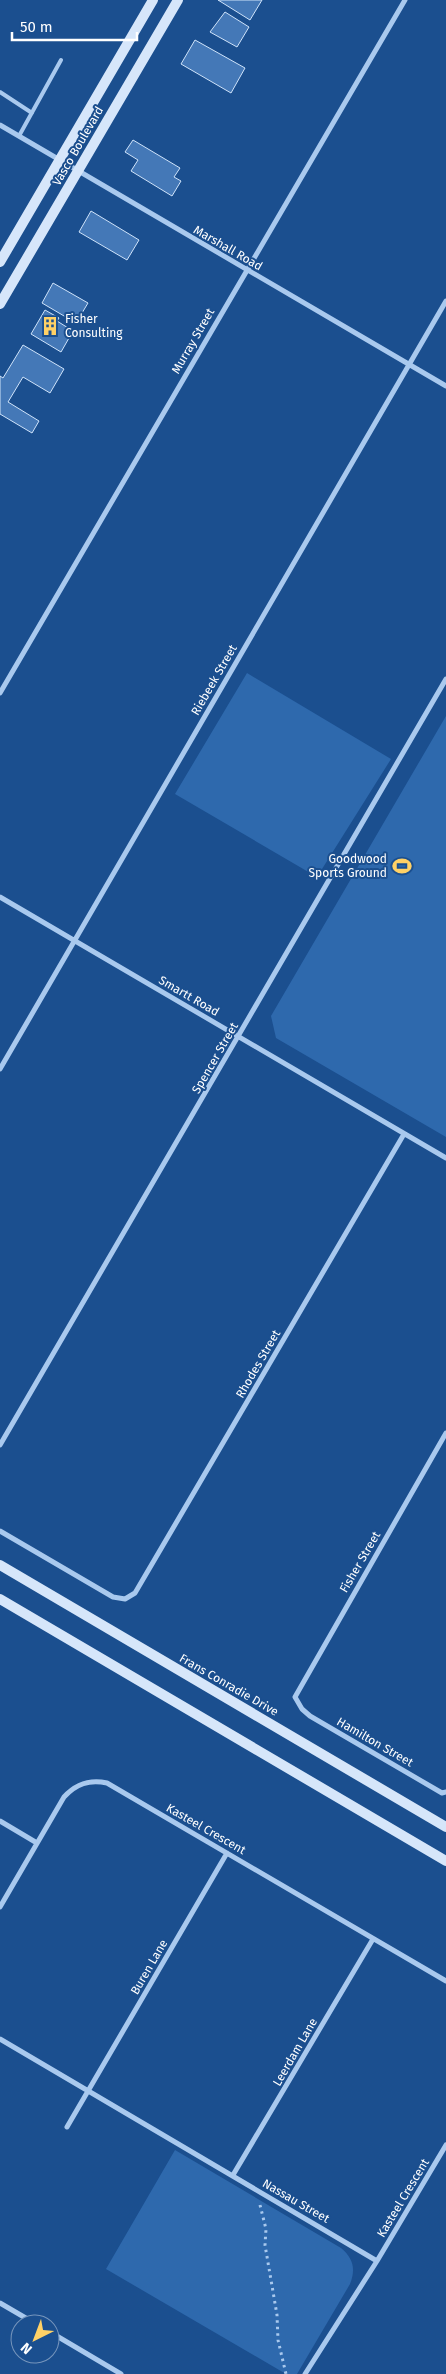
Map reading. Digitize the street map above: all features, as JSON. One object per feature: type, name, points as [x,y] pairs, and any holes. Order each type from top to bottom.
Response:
[{"type":"main road","name":"Vasco Boulevard","points":[[0,262],[153,0]]},
{"type":"main road","name":"Vasco Boulevard","points":[[0,304],[178,0]]},
{"type":"main road","name":"Frans Conradie Drive","points":[[0,1565],[446,1827]]},
{"type":"main road","points":[[0,1600],[446,1861]]},
{"type":"street","name":"Murray Street","points":[[0,693],[405,0]]},
{"type":"street","name":"Marshall Road","points":[[0,125],[446,386]]},
{"type":"street","name":"Riebeek Street","points":[[0,1068],[446,301]]},
{"type":"street","name":"Spencer Street","points":[[0,1445],[446,679]]},
{"type":"street","name":"Smartt Road","points":[[0,897],[446,1158]]},
{"type":"street","name":"Rhodes Street","points":[[0,1531],[109,1595],[125,1599],[130,1597],[138,1589],[404,1134]]},
{"type":"street","name":"Fisher Street","points":[[297,1703],[295,1697],[298,1689],[446,1433]]},
{"type":"street","name":"Hamilton Street","points":[[297,1703],[310,1716],[442,1793],[446,1792]]},
{"type":"street","name":"Kasteel Crescent","points":[[0,1907],[70,1791],[85,1783],[107,1783],[446,1981]]},
{"type":"street","points":[[0,1821],[37,1843]]},
{"type":"street","name":"Buren Lane","points":[[89,2091],[227,1853]]},
{"type":"street","name":"Leerdam Lane","points":[[233,2175],[373,1939]]},
{"type":"street","name":"Nassau Street","points":[[0,2039],[377,2261]]},
{"type":"street","points":[[67,2127],[89,2091]]},
{"type":"street","name":"Kasteel Crescent","points":[[377,2261],[446,2145]]},
{"type":"street","points":[[305,2374],[377,2261]]},
{"type":"street","points":[[0,2303],[19,2314]]},
{"type":"street","points":[[60,2338],[120,2374]]},
{"type":"lane","points":[[19,136],[61,60]]},
{"type":"lane","points":[[0,92],[32,113]]},
{"type":"path","points":[[260,2200],[266,2229],[265,2245],[276,2306],[278,2340],[286,2374]]},
{"type":"shaded area","points":[[247,673],[391,759],[317,877],[175,794]]},
{"type":"shaded area","name":"Goodwood Sports Ground","points":[[446,716],[446,1137],[276,1038],[271,1016]]},
{"type":"shaded area","points":[[175,2150],[341,2248],[351,2260],[353,2273],[350,2284],[297,2374],[286,2374],[106,2269]]},
{"type":"building","points":[[218,0],[262,0],[250,20]]},
{"type":"building","points":[[225,12],[249,27],[237,47],[210,32]]},
{"type":"building","points":[[195,40],[245,68],[231,93],[181,64]]},
{"type":"building","points":[[133,140],[180,168],[174,177],[181,181],[172,196],[131,171],[138,160],[125,152]]},
{"type":"building","points":[[91,211],[139,240],[127,260],[79,232]]},
{"type":"building","points":[[53,283],[88,303],[76,323],[42,303]]},
{"type":"building","name":"Fisher Consulting","points":[[45,310],[59,318],[57,321],[73,331],[61,352],[31,334]]},
{"type":"building","points":[[23,345],[64,369],[50,393],[23,377],[8,402],[39,421],[32,433],[0,414],[0,376],[3,378]]},
{"type":"place","name":"Fisher Consulting","points":[[50,326]]},
{"type":"place","name":"Goodwood Sports Ground","points":[[402,866]]}]
